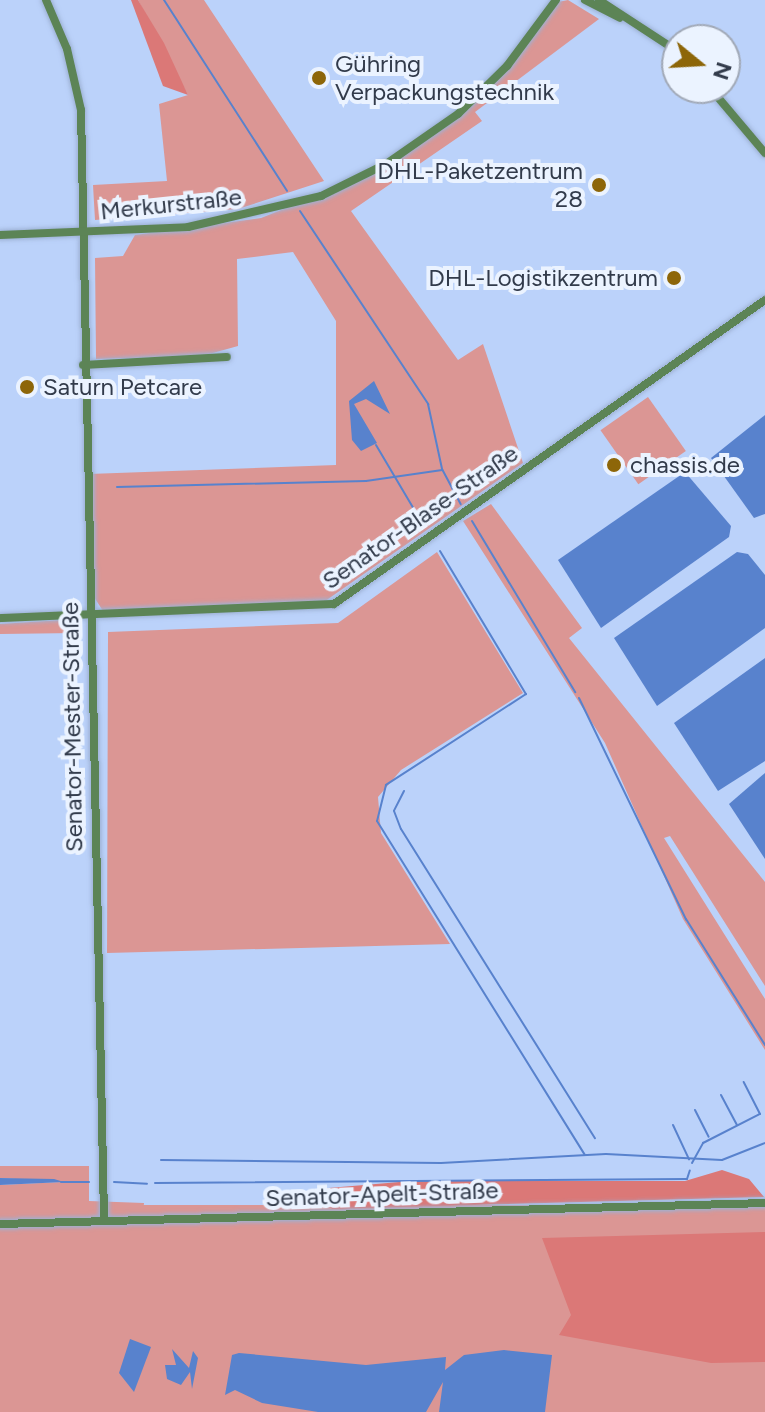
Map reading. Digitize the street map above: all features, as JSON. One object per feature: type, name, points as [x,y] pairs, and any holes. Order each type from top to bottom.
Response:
[{"type":"street","name":"Senator-Mester-Straße","points":[[46,0],[78,91],[104,1221]]},
{"type":"street","name":"Merkurstraße","points":[[0,235],[82,233],[236,220],[356,180],[464,108],[556,0]]},
{"type":"street","points":[[585,0],[661,39]]},
{"type":"street","points":[[599,0],[661,39]]},
{"type":"street","points":[[724,104],[765,153]]},
{"type":"street","name":"Senator-Blase-Straße","points":[[0,618],[334,604],[765,300]]},
{"type":"street","points":[[83,365],[227,357]]},
{"type":"street","name":"Senator-Apelt-Straße","points":[[0,1224],[765,1203]]},
{"type":"shaded area","points":[[131,0],[138,0],[164,43],[188,95],[163,86]]},
{"type":"shaded area","points":[[138,0],[204,0],[324,181],[238,209],[95,220],[93,185],[167,181],[159,104],[188,95]]},
{"type":"shaded area","points":[[568,0],[599,19],[475,112],[482,121],[351,211],[458,360],[483,344],[523,463],[321,604],[103,611],[94,597],[89,474],[336,465],[336,321],[293,252],[237,259],[238,346],[202,356],[96,359],[95,258],[123,256],[135,235],[261,218],[375,173],[467,109],[558,2]]},
{"type":"shaded area","points":[[648,397],[686,451],[638,484],[600,430]]},
{"type":"shaded area","points":[[491,504],[582,628],[569,638],[765,882],[765,986],[670,836],[664,838],[765,999],[765,1050],[683,919],[605,743],[463,521]]},
{"type":"shaded area","points":[[437,552],[523,693],[401,770],[378,797],[381,833],[450,944],[107,953],[108,632],[338,623]]},
{"type":"shaded area","points":[[77,619],[77,633],[0,634],[0,624]]},
{"type":"shaded area","points":[[0,1166],[89,1166],[89,1201],[144,1203],[143,1214],[0,1218],[0,1185],[62,1182],[0,1178]]},
{"type":"shaded area","points":[[722,1170],[749,1179],[764,1197],[332,1209],[317,1189],[411,1181],[685,1181]]},
{"type":"shaded area","points":[[0,1205],[765,1205],[765,1412],[0,1412]]},
{"type":"shaded area","points":[[765,1232],[765,1362],[711,1363],[559,1335],[571,1315],[542,1238]]},
{"type":"water","points":[[374,381],[390,414],[366,399],[354,404],[377,443],[361,451],[352,440],[349,401]]},
{"type":"water","points":[[765,415],[765,514],[754,518],[711,458]]},
{"type":"water","points":[[685,472],[731,526],[729,537],[601,628],[558,560]]},
{"type":"water","points":[[737,552],[748,554],[765,575],[765,628],[657,706],[614,638]]},
{"type":"water","points":[[765,658],[765,761],[718,791],[674,723]]},
{"type":"water","points":[[765,773],[765,859],[729,804]]},
{"type":"water","points":[[0,1178],[54,1179],[64,1182],[0,1185]]},
{"type":"water","points":[[130,1339],[151,1347],[134,1392],[119,1373]]},
{"type":"water","points":[[172,1349],[189,1368],[193,1351],[198,1358],[192,1389],[190,1372],[181,1385],[167,1379],[165,1365],[176,1365]]},
{"type":"water","points":[[504,1350],[552,1355],[545,1412],[439,1412],[443,1382],[426,1412],[318,1412],[262,1403],[235,1390],[225,1395],[232,1355],[239,1353],[366,1365],[446,1357],[445,1370],[464,1355]]},
{"type":"waterway","points":[[164,0],[287,191]]},
{"type":"waterway","points":[[300,211],[428,404],[442,469],[461,504]]},
{"type":"waterway","points":[[376,445],[421,521]]},
{"type":"waterway","points":[[117,487],[366,481],[442,470]]},
{"type":"waterway","points":[[472,521],[575,692]]},
{"type":"waterway","points":[[440,551],[526,694],[386,785],[377,821],[585,1155]]},
{"type":"waterway","points":[[579,698],[686,919],[765,1045]]},
{"type":"waterway","points":[[404,791],[394,811],[401,829],[595,1138]]},
{"type":"waterway","points":[[692,1163],[703,1143],[760,1114],[744,1082]]},
{"type":"waterway","points":[[721,1095],[737,1125]]},
{"type":"waterway","points":[[695,1110],[709,1137]]},
{"type":"waterway","points":[[673,1125],[689,1160]]},
{"type":"waterway","points":[[161,1160],[441,1163],[606,1154],[722,1160],[765,1143]]},
{"type":"waterway","points":[[155,1183],[687,1179],[690,1170]]},
{"type":"waterway","points":[[61,1182],[89,1182]]},
{"type":"waterway","points":[[114,1182],[147,1184]]},
{"type":"place","name":"Gühring Verpackungstechnik","points":[[319,78]]},
{"type":"place","name":"DHL-Paketzentrum 28","points":[[599,185]]},
{"type":"place","name":"DHL-Logistikzentrum","points":[[674,278]]},
{"type":"place","name":"Saturn Petcare","points":[[27,387]]},
{"type":"place","name":"chassis.de","points":[[614,465]]}]
